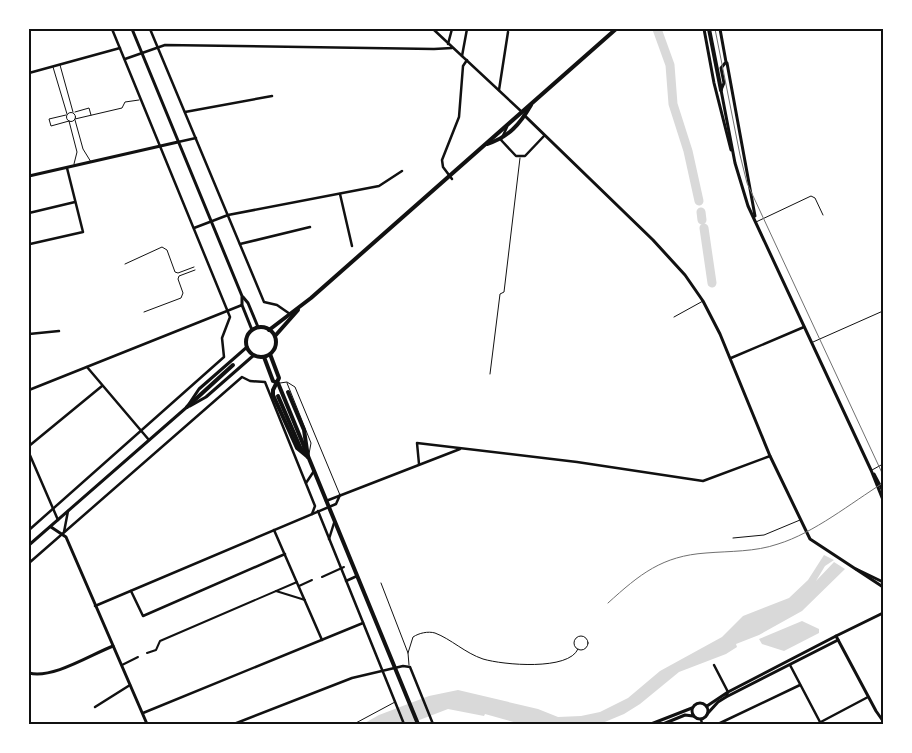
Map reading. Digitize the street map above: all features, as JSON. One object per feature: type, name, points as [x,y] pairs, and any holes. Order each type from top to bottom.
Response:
[{"type":"main road","points":[[132,29],[242,296],[248,303],[258,327]]},
{"type":"main road","points":[[270,330],[299,308],[451,177],[485,144],[514,119],[523,114],[533,102],[616,29]]},
{"type":"main road","points":[[704,29],[729,145],[733,153]]},
{"type":"main road","points":[[709,29],[733,153],[742,189],[755,222],[871,470],[883,500]]},
{"type":"main road","points":[[720,29],[748,172],[755,222]]},
{"type":"main road","points":[[721,90],[724,83],[721,68],[726,62]]},
{"type":"main road","points":[[523,114],[656,243],[685,275],[703,301],[731,358],[770,456],[810,539],[824,550],[883,586]]},
{"type":"main road","points":[[485,144],[501,140],[521,124],[523,114]]},
{"type":"main road","points":[[29,176],[178,142]]},
{"type":"main road","points":[[242,296],[242,305],[252,330]]},
{"type":"main road","points":[[275,336],[299,308]]},
{"type":"main road","points":[[258,327],[270,330],[275,336],[275,347],[270,354],[264,357],[254,355],[247,347],[246,339],[252,330],[258,327]]},
{"type":"main road","points":[[187,407],[194,394],[247,347]]},
{"type":"main road","points":[[270,354],[279,378],[278,383],[418,723]]},
{"type":"main road","points":[[187,407],[200,402],[254,355]]},
{"type":"main road","points":[[264,357],[273,381],[278,383]]},
{"type":"main road","points":[[29,545],[234,366]]},
{"type":"main road","points":[[278,383],[275,386],[273,395],[297,448],[308,457]]},
{"type":"main road","points":[[288,392],[304,430],[308,457]]},
{"type":"main road","points":[[278,396],[300,447],[308,457]]},
{"type":"main road","points":[[871,470],[883,491]]},
{"type":"main road","points":[[51,527],[64,534],[147,724]]},
{"type":"main road","points":[[853,568],[883,582]]},
{"type":"main road","points":[[663,724],[685,715],[701,719],[718,702],[726,697],[790,665],[883,613]]},
{"type":"main road","points":[[707,706],[728,692],[837,638]]},
{"type":"main road","points":[[837,638],[883,721]]},
{"type":"main road","points":[[29,673],[54,672],[113,646]]},
{"type":"main road","points":[[651,724],[700,703],[707,706]]},
{"type":"main road","points":[[707,706],[708,713]]},
{"type":"main road","points":[[692,708],[693,716]]},
{"type":"street","points":[[29,530],[224,357],[222,338],[230,317],[228,311],[207,264],[112,29]]},
{"type":"street","points":[[150,29],[264,302],[277,305],[290,314]]},
{"type":"street","points":[[433,29],[500,90],[523,114]]},
{"type":"street","points":[[448,44],[452,29]]},
{"type":"street","points":[[462,56],[467,29]]},
{"type":"street","points":[[500,90],[508,32]]},
{"type":"street","points":[[124,59],[158,46],[434,50],[452,48]]},
{"type":"street","points":[[29,73],[120,48]]},
{"type":"street","points":[[451,177],[442,164],[459,117],[463,66],[467,60]]},
{"type":"street","points":[[184,112],[272,96]]},
{"type":"street","points":[[514,119],[503,133],[501,140],[516,156],[525,156],[544,136]]},
{"type":"street","points":[[178,142],[196,138]]},
{"type":"street","points":[[30,244],[83,232],[67,168]]},
{"type":"street","points":[[194,228],[228,215],[379,186],[402,171]]},
{"type":"street","points":[[340,194],[352,246]]},
{"type":"street","points":[[29,213],[75,202]]},
{"type":"street","points":[[240,244],[310,227]]},
{"type":"street","points":[[29,231],[29,253]]},
{"type":"street","points":[[29,390],[242,305]]},
{"type":"street","points":[[731,358],[804,327]]},
{"type":"street","points":[[29,334],[59,331]]},
{"type":"street","points":[[86,367],[149,440]]},
{"type":"street","points":[[29,563],[242,377],[255,382],[265,382],[315,506],[312,514]]},
{"type":"street","points":[[29,446],[102,386]]},
{"type":"street","points":[[214,390],[220,396]]},
{"type":"street","points":[[419,464],[416,443],[577,462],[703,481],[770,456]]},
{"type":"street","points":[[326,501],[462,448]]},
{"type":"street","points":[[29,453],[58,520]]},
{"type":"street","points":[[306,483],[314,471]]},
{"type":"street","points":[[95,606],[336,504],[340,495]]},
{"type":"street","points":[[64,534],[68,511]]},
{"type":"street","points":[[318,511],[343,568],[346,581],[404,724]]},
{"type":"street","points":[[329,539],[334,521]]},
{"type":"street","points":[[274,530],[322,640]]},
{"type":"street","points":[[131,591],[143,616],[285,554]]},
{"type":"street","points":[[322,577],[343,568]]},
{"type":"street","points":[[346,581],[357,576]]},
{"type":"street","points":[[299,586],[312,580]]},
{"type":"street","points":[[147,654],[156,650],[160,641],[297,582]]},
{"type":"street","points":[[275,591],[305,600]]},
{"type":"street","points":[[143,714],[363,623]]},
{"type":"street","points":[[121,665],[138,658]]},
{"type":"street","points":[[714,665],[728,692],[726,697]]},
{"type":"street","points":[[790,665],[820,722]]},
{"type":"street","points":[[234,724],[352,678],[404,666],[410,667],[433,724]]},
{"type":"street","points":[[95,706],[130,685]]},
{"type":"street","points":[[718,724],[800,685]]},
{"type":"street","points":[[817,724],[868,696]]},
{"type":"street","points":[[701,719],[702,724]]},
{"type":"lane","points":[[59,64],[82,149],[92,162]]},
{"type":"lane","points":[[53,66],[77,152],[76,160],[72,166]]},
{"type":"lane","points":[[91,115],[89,108],[49,119],[51,126],[122,108],[125,102],[141,100]]},
{"type":"lane","points":[[490,374],[500,294],[504,292],[520,157]]},
{"type":"lane","points":[[755,222],[811,196],[815,198],[823,215]]},
{"type":"lane","points":[[125,264],[162,247],[167,250],[175,272],[178,274],[194,267]]},
{"type":"lane","points":[[144,312],[181,298],[183,294],[178,279],[179,276],[195,270]]},
{"type":"lane","points":[[674,317],[703,301]]},
{"type":"lane","points":[[812,342],[883,311]]},
{"type":"lane","points":[[287,382],[311,443],[308,457]]},
{"type":"lane","points":[[278,383],[287,382],[295,387],[340,495]]},
{"type":"lane","points":[[871,470],[883,464]]},
{"type":"lane","points":[[732,538],[764,535],[800,520]]},
{"type":"lane","points":[[381,584],[408,653],[410,667]]},
{"type":"lane","points":[[408,653],[413,637],[428,632],[435,633],[468,652],[502,662],[530,665],[570,659],[578,649]]},
{"type":"lane","points":[[578,636],[583,636],[586,638],[587,645],[584,649],[578,649],[574,646],[574,641],[578,636]]},
{"type":"lane","points":[[354,724],[394,702]]},
{"type":"shaded area","points":[[824,555],[834,560],[825,566],[816,581],[834,562],[845,569],[802,611],[759,635],[736,644],[737,647],[726,654],[679,672],[640,704],[624,714],[600,724],[521,724],[485,714],[484,716],[448,709],[409,724],[363,724],[379,715],[429,696],[458,690],[538,709],[558,717],[581,716],[600,712],[628,698],[660,671],[722,637],[743,616],[789,598],[808,580]]},
{"type":"shaded area","points":[[802,621],[819,629],[819,633],[784,651],[762,644],[759,639]]},
{"type":"waterway","points":[[657,29],[670,65],[673,104],[688,151],[699,201]]},
{"type":"waterway","points":[[701,212],[702,220]]},
{"type":"waterway","points":[[704,228],[712,283]]},
{"type":"tram line","points":[[715,29],[747,183],[883,475]]},
{"type":"tram line","points":[[883,707],[883,724]]},
{"type":"railway","points":[[608,603],[641,575],[664,562],[690,555],[760,548],[792,539],[819,525],[883,483]]}]
